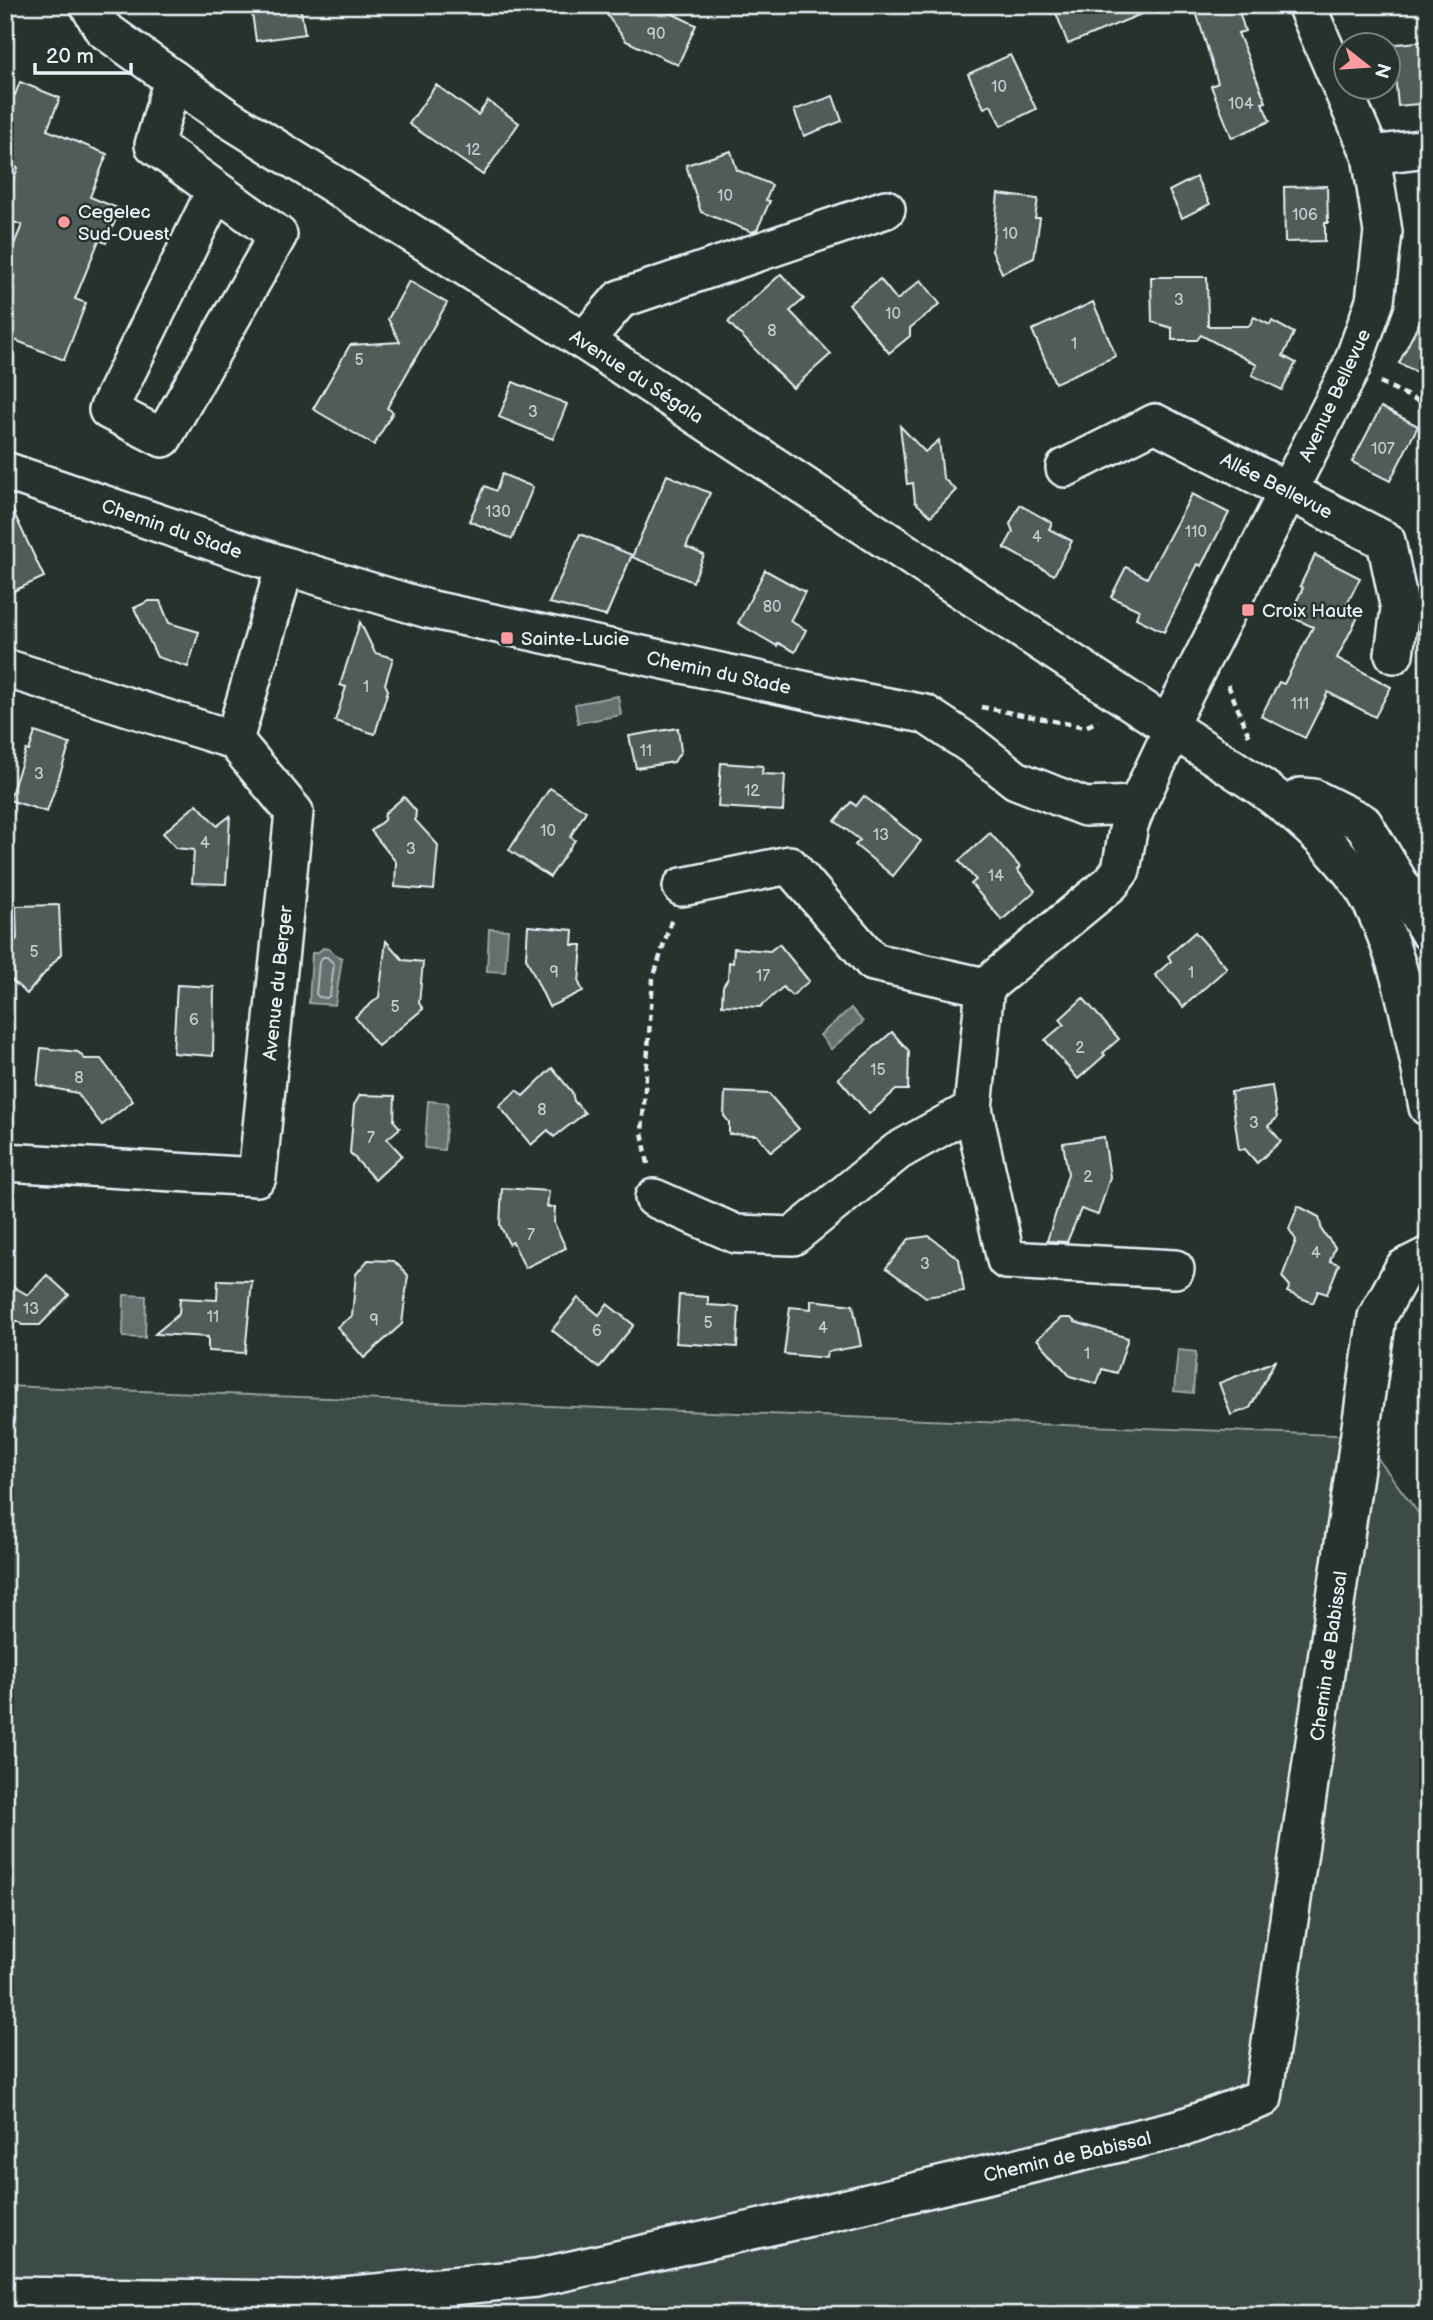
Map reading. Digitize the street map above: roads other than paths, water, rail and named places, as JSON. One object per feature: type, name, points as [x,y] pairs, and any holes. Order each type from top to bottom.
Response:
[{"type":"street","name":"Avenue du Ségala","points":[[64,5],[71,23],[96,17],[173,79],[226,117],[583,341],[1274,796],[1329,844],[1360,884],[1378,917],[1393,956],[1414,1036],[1428,1107]]},
{"type":"street","name":"Avenue Bellevue","points":[[1169,728],[1351,368],[1376,302],[1383,232],[1371,155],[1306,5]]},
{"type":"street","points":[[173,79],[154,145],[278,234],[163,438],[108,410],[216,190]]},
{"type":"street","points":[[1371,155],[1428,148]]},
{"type":"street","points":[[583,341],[620,299],[886,208]]},
{"type":"street","name":"Allée Bellevue","points":[[1065,468],[1155,423],[1386,541],[1400,609],[1394,654]]},
{"type":"street","name":"Chemin du Stade","points":[[5,471],[285,566],[428,609],[925,714],[971,744],[1016,780],[1085,807],[1137,805]]},
{"type":"street","points":[[5,668],[234,740],[285,566]]},
{"type":"street","points":[[1169,728],[1166,744],[1129,825],[1121,870],[1111,883],[985,987],[973,1109],[1006,1260],[1175,1269]]},
{"type":"street","name":"Avenue du Berger","points":[[5,1162],[257,1177],[294,812],[234,740]]},
{"type":"street","points":[[1274,796],[1313,798],[1363,823],[1428,931]]},
{"type":"street","points":[[682,887],[789,865],[873,962],[985,987]]},
{"type":"street","points":[[654,1198],[736,1234],[793,1236],[898,1151],[973,1109]]},
{"type":"street","name":"Chemin de Babissal","points":[[5,2296],[301,2300],[536,2278],[793,2221],[1169,2131],[1263,2098],[1377,1317],[1404,1268],[1428,1256]]},
{"type":"water","points":[[618,696],[621,715],[578,723],[575,704]]},
{"type":"water","points":[[489,929],[508,930],[505,972],[487,971]]},
{"type":"water","points":[[323,948],[342,958],[335,1005],[309,1003],[312,953]]},
{"type":"water","points":[[851,1008],[863,1022],[831,1049],[820,1035]]},
{"type":"water","points":[[428,1101],[448,1103],[444,1150],[425,1148]]},
{"type":"water","points":[[124,1295],[146,1296],[145,1338],[123,1337]]},
{"type":"water","points":[[1178,1350],[1196,1352],[1193,1393],[1174,1391]]},
{"type":"place","name":"Cegelec Sud-Ouest","points":[[64,222]]},
{"type":"place","name":"Croix Haute","points":[[1248,610]]},
{"type":"place","name":"Sainte-Lucie","points":[[507,638]]}]
